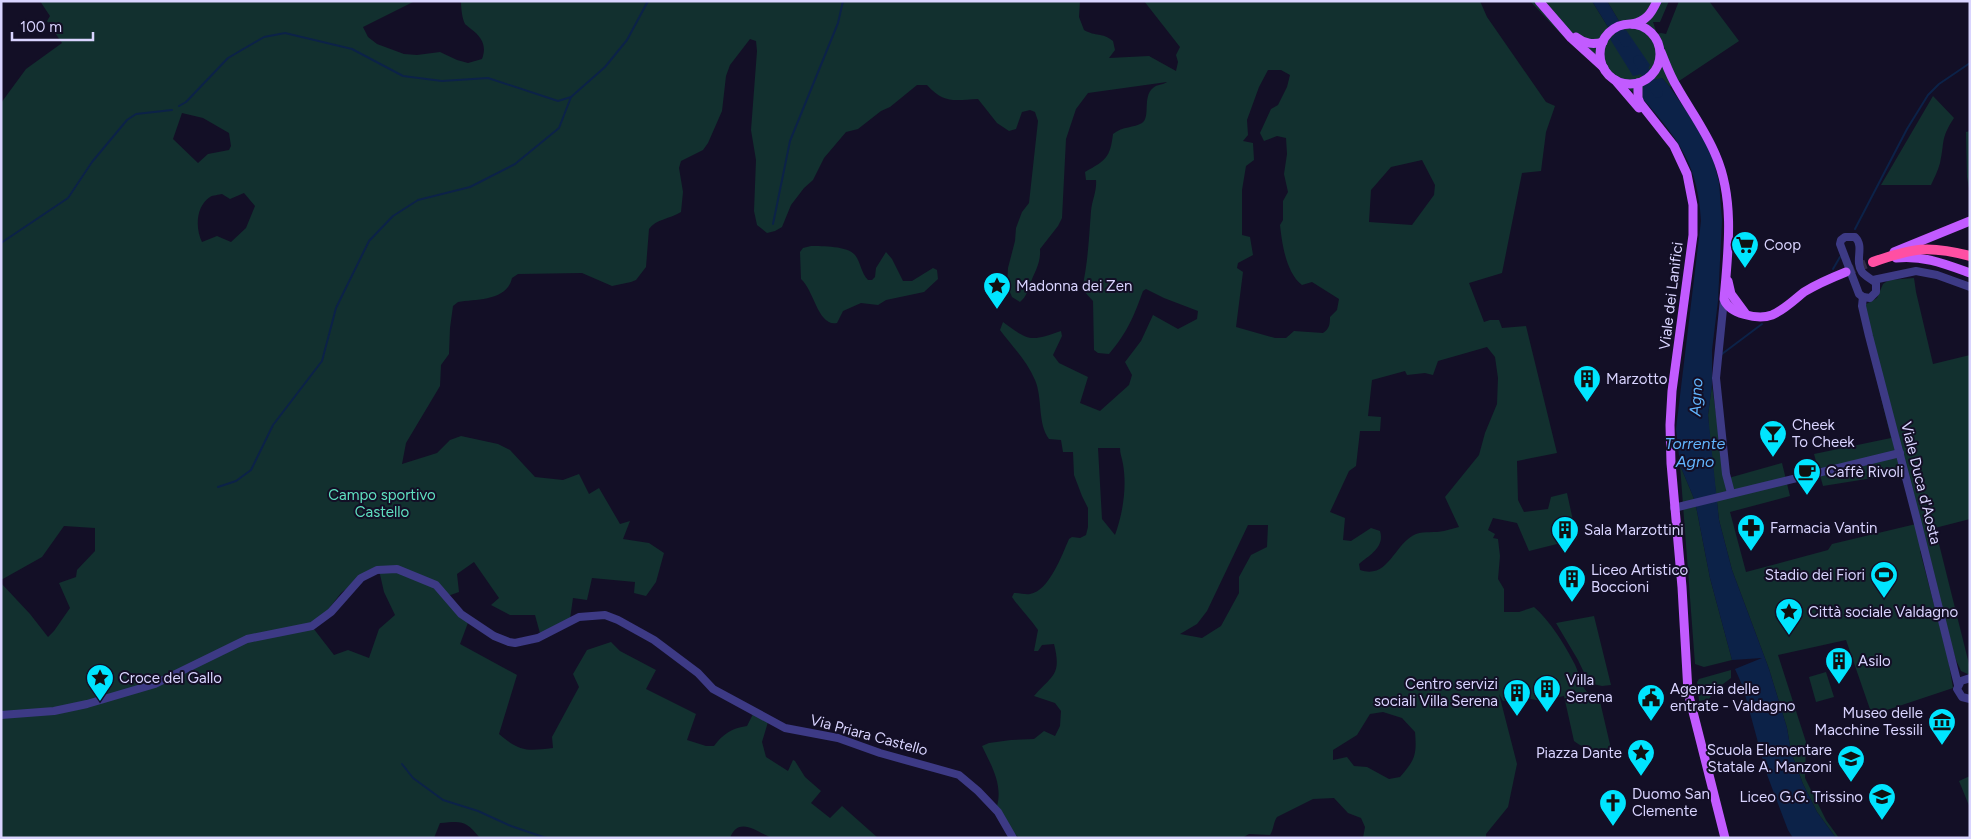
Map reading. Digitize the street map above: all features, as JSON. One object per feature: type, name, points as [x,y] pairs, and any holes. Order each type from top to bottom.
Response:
[{"type":"highway","points":[[1870,263],[1915,249],[1943,250],[1970,256]]},
{"type":"main road","points":[[1539,1],[1578,39],[1588,44],[1606,38]]},
{"type":"main road","points":[[1606,70],[1601,61],[1601,51],[1606,38],[1615,28],[1639,22],[1651,13],[1657,1]]},
{"type":"main road","points":[[1651,13],[1652,34]]},
{"type":"main road","points":[[1555,18],[1571,38],[1614,79],[1630,84],[1638,82],[1654,73],[1659,64],[1660,52]]},
{"type":"main road","points":[[1632,24],[1652,34],[1657,41],[1660,52],[1676,86],[1713,149],[1723,177],[1728,206],[1724,299],[1729,307],[1741,312],[1761,316],[1772,314],[1814,286],[1846,272]]},
{"type":"main road","points":[[1654,73],[1665,76],[1676,86]]},
{"type":"main road","name":"Viale dei Lanifici","points":[[1614,79],[1657,125]]},
{"type":"main road","name":"Viale dei Lanifici","points":[[1638,82],[1640,103],[1674,146],[1687,174],[1693,205],[1692,234],[1670,416],[1671,463],[1688,692],[1725,838]]},
{"type":"main road","points":[[1870,263],[1970,221]]},
{"type":"main road","points":[[1870,263],[1906,257],[1943,263],[1970,273]]},
{"type":"main road","points":[[1726,273],[1731,294],[1741,312]]},
{"type":"street","points":[[1854,236],[1857,239],[1860,246],[1858,261],[1861,270],[1877,286],[1876,292],[1870,298],[1863,297],[1859,294],[1840,244],[1840,240],[1845,237],[1854,236]]},
{"type":"street","points":[[1873,280],[1916,271],[1937,275],[1970,287]]},
{"type":"street","name":"Viale Duca d'Aosta","points":[[1863,297],[1864,315],[1958,685]]},
{"type":"street","points":[[1724,299],[1716,378],[1726,474],[1731,494]]},
{"type":"street","points":[[1722,321],[1731,313],[1741,312]]},
{"type":"street","points":[[1674,508],[1900,453]]},
{"type":"street","name":"Via Priara Castello","points":[[1,715],[54,711],[94,702],[155,684],[247,638],[312,626],[331,612],[361,578],[377,570],[397,569],[436,585],[461,614],[494,636],[509,642],[515,643],[538,638],[579,617],[593,614],[605,615],[618,620],[654,640],[698,673],[712,689],[786,728],[838,738],[959,775],[998,812],[1013,838]]},
{"type":"street","points":[[1957,675],[1967,678]]},
{"type":"street","points":[[1967,678],[1958,685],[1958,692],[1968,701]]},
{"type":"green space","name":"Campo sportivo Castello","points":[[40,1],[415,1],[363,27],[368,37],[377,44],[404,54],[417,55],[440,52],[468,63],[482,59],[484,46],[478,35],[465,24],[461,1],[1080,1],[1079,17],[1084,30],[1106,36],[1113,41],[1115,50],[1109,58],[1149,56],[1176,71],[1178,62],[1176,55],[1180,47],[1144,1],[1480,1],[1487,17],[1546,102],[1555,106],[1546,132],[1541,171],[1522,173],[1502,273],[1469,283],[1484,322],[1499,320],[1502,328],[1526,326],[1557,453],[1517,461],[1518,500],[1524,512],[1548,509],[1551,497],[1567,493],[1577,539],[1529,551],[1517,523],[1493,518],[1488,530],[1495,534],[1493,538],[1498,539],[1500,556],[1498,579],[1504,589],[1504,612],[1519,612],[1534,607],[1551,625],[1575,665],[1587,692],[1598,693],[1612,753],[1587,748],[1574,741],[1564,696],[1541,701],[1521,697],[1503,701],[1499,694],[1517,764],[1508,807],[1486,834],[1486,838],[1363,838],[1365,827],[1361,818],[1348,813],[1334,798],[1313,799],[1277,817],[1270,835],[1249,834],[1242,838],[1019,838],[1012,831],[997,806],[997,782],[982,746],[989,743],[1011,740],[1034,739],[1044,731],[1055,736],[1060,726],[1061,711],[1055,703],[1034,696],[1050,679],[1056,669],[1054,644],[1042,645],[1038,651],[1034,651],[1038,630],[1012,597],[1014,593],[1030,594],[1037,591],[1049,579],[1059,563],[1069,539],[1072,537],[1080,538],[1086,535],[1088,508],[1074,475],[1073,452],[1063,452],[1061,440],[1049,439],[1045,433],[1041,418],[1039,395],[1032,373],[1000,330],[1003,322],[1030,338],[1043,337],[1061,331],[1062,336],[1053,355],[1059,363],[1088,377],[1080,403],[1100,411],[1129,385],[1132,375],[1125,362],[1141,341],[1153,315],[1178,329],[1197,319],[1198,311],[1146,289],[1143,291],[1121,339],[1109,354],[1098,353],[1094,350],[1093,301],[1082,289],[1096,184],[1096,180],[1086,180],[1085,172],[1106,158],[1113,134],[1139,125],[1145,120],[1150,92],[1155,87],[1167,82],[1088,93],[1076,109],[1066,139],[1062,218],[1040,249],[1040,259],[1037,267],[1024,298],[1020,302],[1012,297],[1007,285],[1008,268],[1015,241],[1016,228],[1022,212],[1029,203],[1038,121],[1035,112],[1030,110],[1022,112],[1016,129],[1009,131],[997,123],[978,99],[950,100],[939,95],[927,85],[917,85],[858,129],[846,132],[824,158],[813,180],[791,205],[782,227],[767,233],[757,225],[754,211],[756,160],[751,130],[757,51],[756,41],[750,39],[730,65],[726,76],[722,111],[708,143],[703,150],[681,161],[679,168],[683,192],[681,212],[655,223],[649,229],[646,267],[636,280],[612,286],[582,273],[518,274],[512,278],[509,286],[498,295],[490,298],[458,302],[453,306],[449,354],[441,365],[440,386],[406,443],[402,464],[437,453],[450,440],[461,436],[498,444],[510,450],[535,477],[563,480],[579,474],[589,494],[599,488],[620,524],[630,521],[623,539],[649,543],[664,553],[656,582],[646,596],[634,593],[635,582],[592,578],[587,600],[573,598],[570,619],[541,637],[535,615],[510,615],[491,605],[499,598],[474,562],[457,574],[459,592],[445,597],[469,620],[460,644],[517,675],[499,734],[506,740],[524,749],[553,748],[552,737],[579,687],[573,674],[587,650],[611,642],[620,651],[656,670],[646,689],[696,714],[687,740],[706,746],[714,746],[728,732],[747,726],[753,714],[768,722],[762,742],[766,757],[788,771],[793,760],[795,761],[805,777],[821,791],[811,803],[830,818],[842,806],[878,838],[772,838],[744,827],[734,831],[730,838],[480,838],[467,825],[454,822],[440,823],[434,838],[1,838],[1,583],[30,614],[48,637],[70,608],[59,583],[76,577],[77,570],[95,551],[95,528],[64,526],[42,557],[1,580],[1,103],[26,69],[62,43],[47,21],[50,16]],"holes":[[[1268,70],[1281,70],[1290,75],[1287,87],[1278,105],[1271,109],[1260,133],[1264,141],[1277,136],[1286,138],[1287,154],[1284,174],[1288,192],[1283,201],[1283,220],[1280,225],[1286,257],[1292,273],[1302,285],[1312,282],[1339,299],[1337,310],[1330,317],[1329,326],[1323,333],[1294,331],[1286,338],[1275,338],[1236,327],[1243,272],[1237,268],[1238,263],[1253,255],[1250,237],[1242,235],[1242,190],[1246,166],[1254,160],[1253,143],[1243,141],[1248,135],[1247,120],[1259,87]],[[182,113],[203,118],[229,133],[231,146],[229,150],[208,154],[198,163],[173,139]],[[1422,160],[1435,185],[1434,195],[1412,225],[1369,222],[1371,190],[1391,167]],[[244,193],[255,206],[246,228],[231,242],[217,236],[202,242],[198,230],[199,212],[205,201],[210,197],[222,194],[230,199]],[[1487,347],[1495,357],[1498,378],[1497,404],[1485,433],[1479,455],[1445,497],[1459,527],[1441,532],[1416,534],[1408,539],[1391,559],[1378,570],[1370,572],[1360,570],[1359,564],[1376,550],[1380,542],[1380,531],[1371,528],[1351,541],[1343,540],[1345,518],[1330,512],[1349,471],[1356,466],[1360,431],[1380,431],[1381,417],[1368,416],[1372,380],[1405,371],[1407,375],[1425,373],[1433,375],[1438,361]],[[1098,448],[1120,448],[1124,473],[1124,491],[1122,509],[1115,535],[1102,519]],[[1248,525],[1268,525],[1267,547],[1251,555],[1239,577],[1239,593],[1221,626],[1202,638],[1180,634],[1197,624],[1207,611]],[[379,570],[384,592],[395,615],[379,629],[369,658],[348,650],[334,655],[310,624],[327,611],[341,593],[357,580]],[[1383,712],[1402,718],[1415,732],[1416,746],[1414,757],[1400,777],[1389,779],[1367,767],[1354,766],[1347,757],[1333,760],[1333,750],[1357,735],[1370,714]]]},
{"type":"green space","points":[[1530,1],[1592,1],[1608,27],[1619,21],[1607,1],[1669,1],[1660,22],[1653,22],[1657,34],[1666,34],[1679,1],[1709,1],[1739,41],[1670,87],[1662,78],[1643,99],[1614,78],[1583,46],[1562,35]]},
{"type":"green space","points":[[1933,96],[1954,118],[1945,136],[1940,163],[1931,185],[1881,185]]},
{"type":"green space","points":[[1970,131],[1970,194],[1967,177],[1966,132]]},
{"type":"green space","points":[[811,246],[834,247],[852,252],[868,280],[872,280],[875,277],[876,268],[886,252],[892,259],[903,281],[912,281],[933,268],[937,270],[938,279],[924,292],[886,300],[878,305],[861,303],[843,311],[837,323],[831,323],[821,314],[806,284],[801,279],[800,252],[803,248]]},
{"type":"green space","points":[[1914,278],[1933,364],[1970,355],[1970,519],[1935,528],[1970,668],[1970,675],[1961,671],[1956,660],[1922,550],[1920,551],[1948,658],[1953,688],[1872,715],[1846,640],[1778,655],[1806,742],[1805,778],[1826,820],[1839,838],[1836,838],[1817,812],[1803,784],[1791,752],[1787,728],[1769,669],[1732,570],[1719,520],[1710,443],[1708,415],[1712,385],[1725,479],[1782,463],[1790,496],[1730,512],[1746,572],[1828,550],[1832,544],[1916,524],[1904,473],[1823,486],[1814,454],[1891,438],[1859,308],[1877,298],[1883,284],[1889,280]]},
{"type":"green space","points":[[1680,465],[1695,501],[1710,578],[1732,660],[1704,667],[1695,664]]},
{"type":"green space","points":[[1594,616],[1611,685],[1602,686],[1589,683],[1556,623]]},
{"type":"green space","points":[[1731,670],[1731,678],[1716,690],[1709,699],[1699,701],[1697,682],[1699,679]]},
{"type":"green space","points":[[1826,672],[1834,697],[1816,702],[1809,677]]},
{"type":"green space","points":[[1970,776],[1970,808],[1959,781]]},
{"type":"water","points":[[1592,1],[1607,1],[1619,21],[1608,27]]},
{"type":"water","points":[[1626,30],[1650,65],[1645,71],[1636,76],[1633,76],[1610,39],[1617,33]]},
{"type":"water","name":"Torrente Agno","points":[[1662,78],[1702,134],[1713,159],[1719,182],[1722,220],[1718,301],[1712,350],[1712,385],[1708,415],[1719,520],[1732,570],[1769,669],[1787,728],[1791,752],[1803,784],[1817,812],[1836,838],[1793,838],[1788,830],[1766,772],[1743,687],[1735,669],[1762,658],[1732,660],[1710,578],[1695,501],[1680,465],[1676,429],[1701,221],[1696,184],[1684,154],[1667,127],[1643,99],[1643,87],[1652,80]]},
{"type":"waterway","points":[[218,487],[236,481],[251,470],[273,425],[322,361],[336,308],[369,241],[393,216],[418,200],[470,187],[515,164],[559,128],[571,97],[605,67],[627,40],[648,1]]},
{"type":"waterway","points":[[773,224],[790,141],[838,23],[843,1]]},
{"type":"waterway","name":"Agno","points":[[1599,1],[1626,42]]},
{"type":"waterway","points":[[179,106],[186,102],[228,58],[264,37],[285,33],[352,49],[403,76],[442,81],[488,78],[558,101],[571,97]]},
{"type":"waterway","name":"Agno","points":[[1638,60],[1658,93]]},
{"type":"waterway","points":[[1855,229],[1907,129],[1928,95],[1939,84],[1970,63]]},
{"type":"waterway","points":[[1,243],[68,198],[92,162],[127,120],[136,114],[172,110]]},
{"type":"waterway","points":[[1833,269],[1840,257]]},
{"type":"waterway","points":[[1722,354],[1762,324]]},
{"type":"waterway","points":[[402,764],[413,778],[443,800],[478,811],[511,826],[546,838]]},
{"type":"tunnel","points":[[1846,272],[1866,264]]},
{"type":"place","name":"Coop","points":[[1745,269]]},
{"type":"place","name":"Madonna dei Zen","points":[[997,310]]},
{"type":"place","name":"Marzotto","points":[[1587,403]]},
{"type":"place","name":"Cheek To Cheek","points":[[1773,458]]},
{"type":"place","name":"Caffè Rivoli","points":[[1807,496]]},
{"type":"place","name":"Farmacia Vantin","points":[[1751,552]]},
{"type":"place","name":"Sala Marzottini","points":[[1565,554]]},
{"type":"place","name":"Stadio dei Fiori","points":[[1884,599]]},
{"type":"place","name":"Liceo Artistico Boccioni","points":[[1572,603]]},
{"type":"place","name":"Città sociale Valdagno","points":[[1789,636]]},
{"type":"place","name":"Asilo","points":[[1839,685]]},
{"type":"place","name":"Croce del Gallo","points":[[100,702]]},
{"type":"place","name":"Villa Serena","points":[[1547,713]]},
{"type":"place","name":"Centro servizi sociali Villa Serena","points":[[1517,717]]},
{"type":"place","name":"Agenzia delle entrate - Valdagno","points":[[1651,722]]},
{"type":"place","name":"Museo delle Macchine Tessili","points":[[1942,746]]},
{"type":"place","name":"Piazza Dante","points":[[1641,777]]},
{"type":"place","name":"Scuola Elementare Statale A. Manzoni","points":[[1851,783]]},
{"type":"place","name":"Liceo G.G. Trissino","points":[[1882,821]]},
{"type":"place","name":"Duomo San Clemente","points":[[1613,827]]}]
